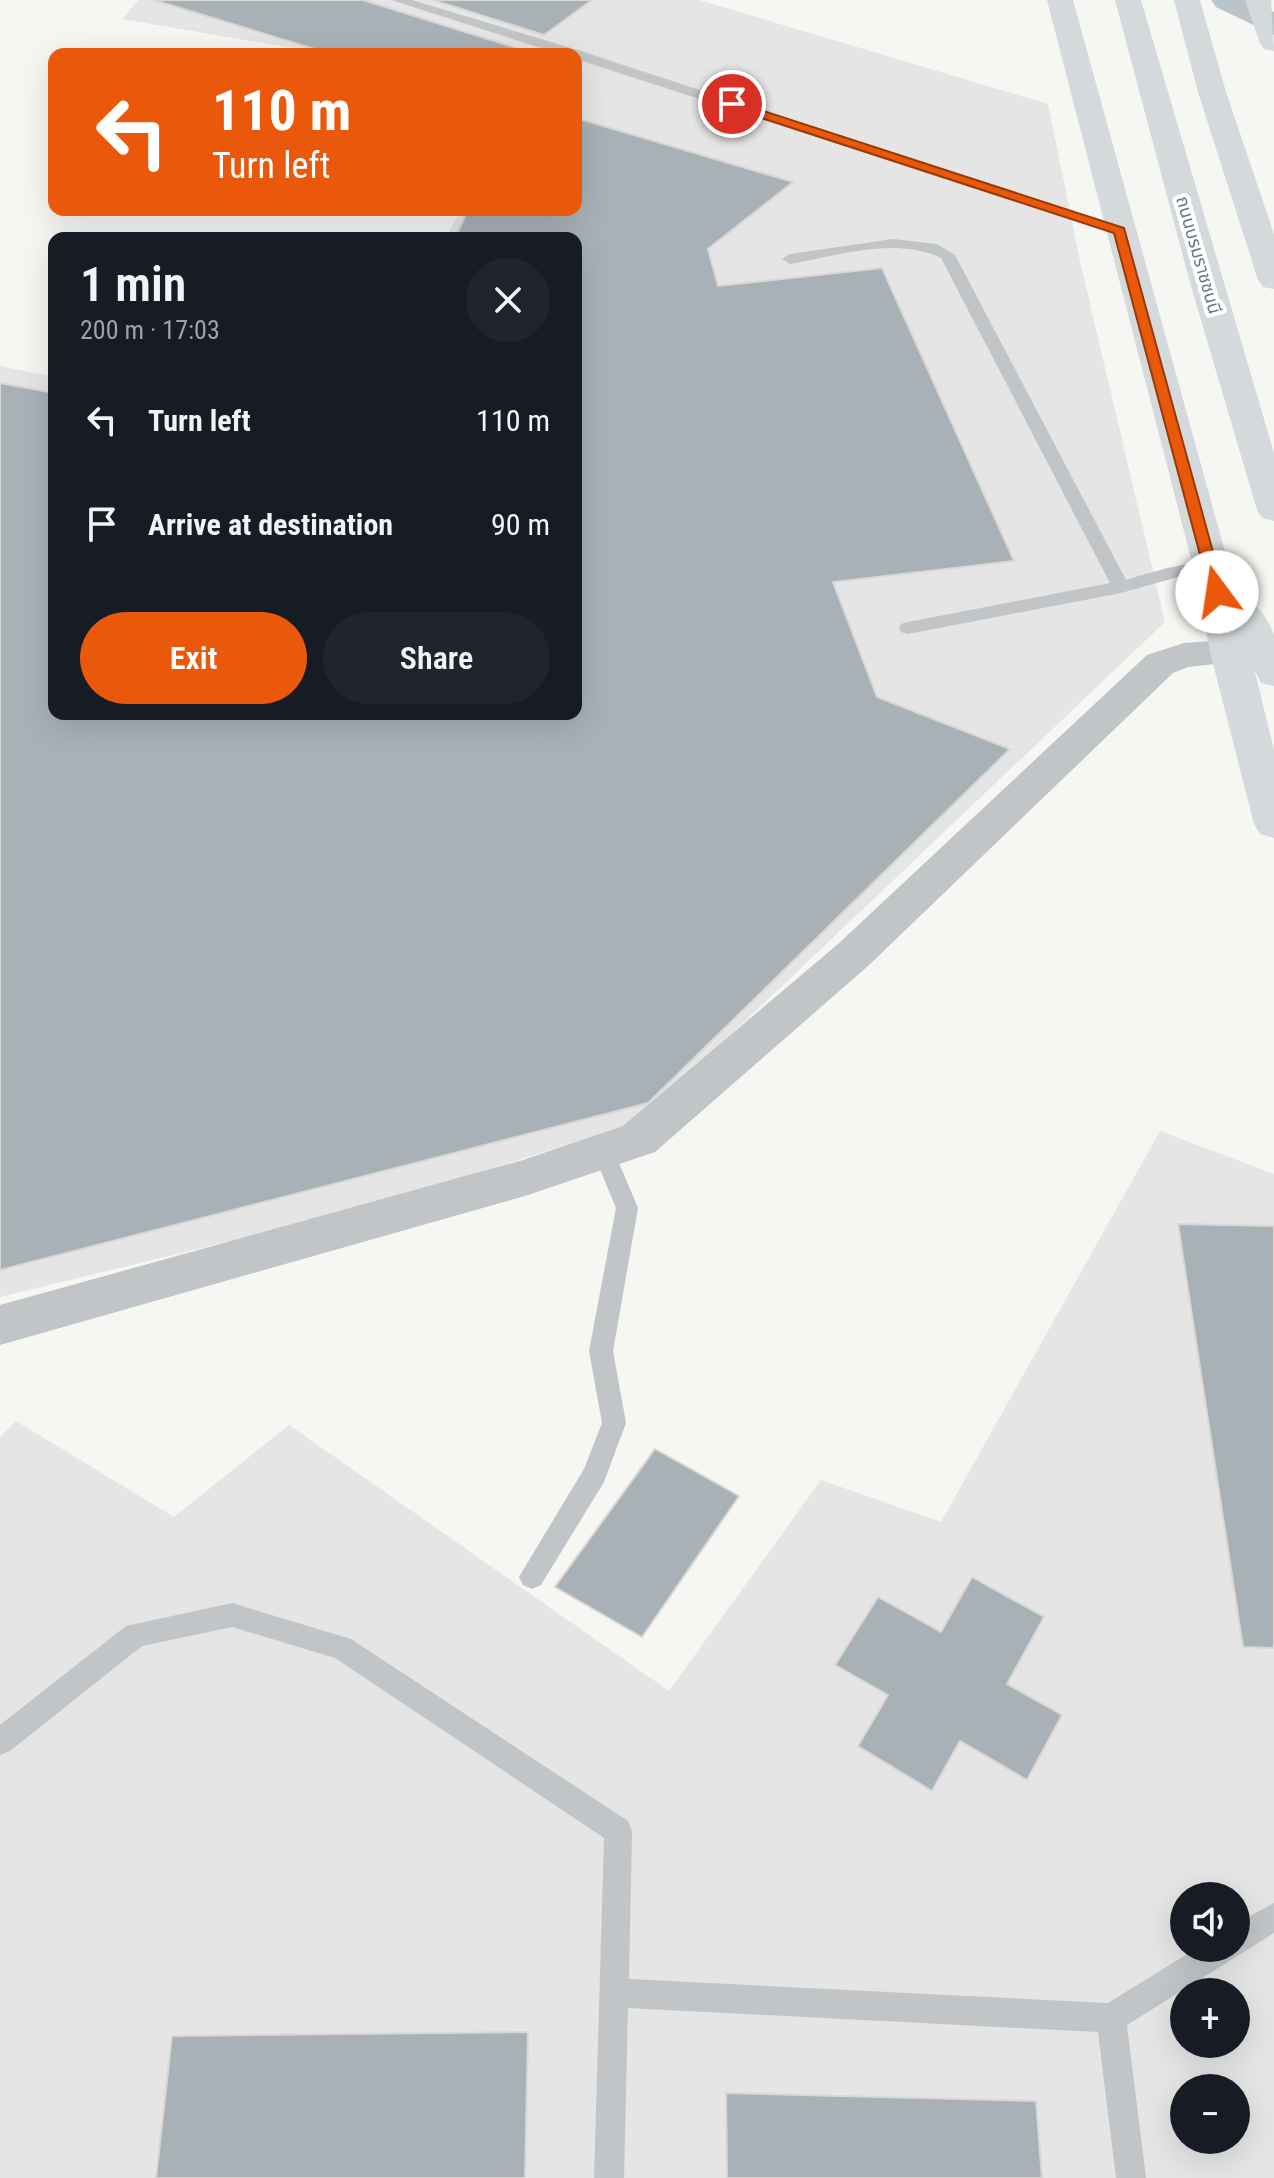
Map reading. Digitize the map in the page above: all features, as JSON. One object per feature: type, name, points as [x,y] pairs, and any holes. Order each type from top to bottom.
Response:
[{"type":"main road","points":[[1060,0],[1214,581],[1229,652],[1274,824]]},
{"type":"main road","name":"ถนนบรมราชชนนี","points":[[1128,0],[1207,286],[1274,510]]},
{"type":"main road","points":[[1258,0],[1273,41]]},
{"type":"main road","points":[[1188,3],[1212,92],[1274,280]]},
{"type":"main road","points":[[1214,581],[1256,631],[1274,674]]},
{"type":"street","points":[[0,1325],[525,1178],[639,1139],[853,955],[1160,664],[1184,655],[1229,652]]},
{"type":"lane","points":[[398,0],[556,48]]},
{"type":"lane","points":[[582,56],[1120,231]]},
{"type":"lane","points":[[790,259],[908,243],[928,245],[947,255],[1121,587]]},
{"type":"lane","points":[[908,628],[1121,587],[1178,571],[1214,581]]},
{"type":"lane","points":[[532,1577],[595,1474],[614,1423],[601,1351],[627,1208],[603,1150]]},
{"type":"lane","points":[[0,1742],[135,1635],[232,1615],[342,1648],[618,1831],[609,2178]]},
{"type":"lane","points":[[1250,1932],[1274,1917]]},
{"type":"lane","points":[[613,1993],[1111,2018],[1201,1962]]},
{"type":"lane","points":[[1111,2018],[1131,2178]]},
{"type":"shaded area","points":[[139,0],[699,0],[1048,104],[1081,266],[1165,622],[638,1123],[354,1211],[0,1297],[0,366],[48,376],[48,720],[582,720],[582,232],[448,232],[458,216],[582,216],[582,48],[294,48],[122,19]]},
{"type":"shaded area","points":[[1160,1131],[1274,1174],[1274,2178],[0,2178],[0,1437],[16,1421],[174,1517],[289,1425],[669,1691],[821,1480],[941,1522]]},
{"type":"building","points":[[154,0],[363,0],[517,48],[311,48]]},
{"type":"building","points":[[433,0],[592,0],[544,35]]},
{"type":"building","points":[[582,120],[793,182],[708,249],[718,286],[882,268],[1014,561],[833,582],[877,697],[1010,749],[648,1103],[0,1270],[0,383],[48,392],[48,720],[582,720],[582,232],[458,232],[465,216],[582,216]]},
{"type":"building","points":[[1178,1224],[1274,1226],[1274,1648],[1243,1647]]},
{"type":"building","points":[[655,1449],[739,1496],[642,1637],[555,1587]]},
{"type":"building","points":[[972,1577],[1044,1617],[1007,1684],[1062,1715],[1027,1780],[960,1741],[932,1791],[858,1746],[888,1695],[835,1665],[878,1597],[941,1632]]},
{"type":"building","points":[[528,2032],[525,2178],[156,2178],[172,2036]]},
{"type":"building","points":[[726,2093],[1036,2101],[1042,2178],[727,2178]]},
{"type":"waterway","points":[[1227,0],[1274,25]]},
{"type":"route","points":[[732,104],[1120,231],[1217,592]]}]
